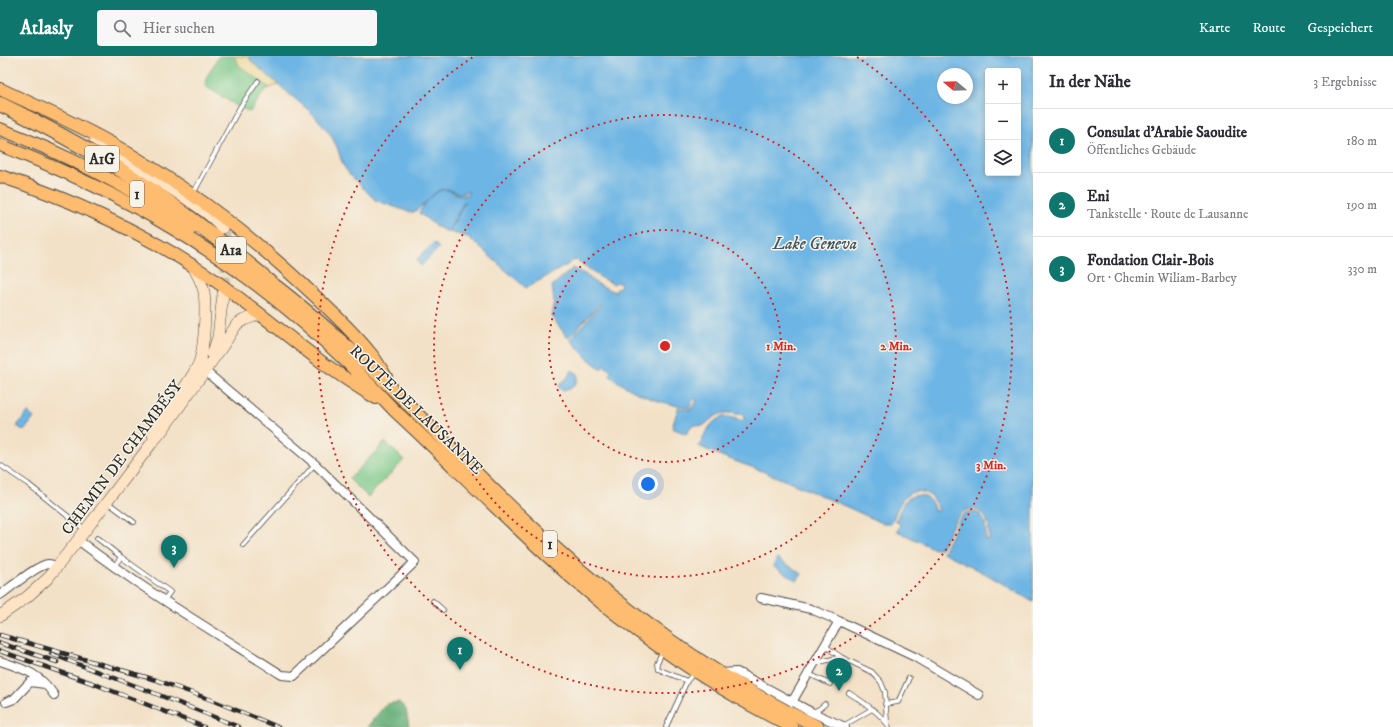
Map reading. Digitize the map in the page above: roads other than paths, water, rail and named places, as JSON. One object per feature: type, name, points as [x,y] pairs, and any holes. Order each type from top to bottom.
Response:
[{"type":"highway","name":"A1G","points":[[0,104],[58,134],[121,170],[197,224]]},
{"type":"highway","name":"A1a","points":[[197,224],[263,276]]},
{"type":"main road","points":[[0,89],[76,125],[138,159],[230,222],[255,242],[311,292],[372,354],[397,395]]},
{"type":"main road","name":"ROUTE DE LAUSANNE","points":[[0,129],[62,155],[131,190],[209,238],[263,276],[330,331],[578,569],[637,617],[688,653],[720,673],[784,711],[818,727]]},
{"type":"main road","name":"ROUTE DE LAUSANNE","points":[[0,145],[53,167],[127,203],[172,228],[256,286],[303,323],[350,366],[553,562],[604,605],[696,672],[792,727]]},
{"type":"main road","points":[[0,176],[48,193],[113,221],[154,242],[218,283],[323,363],[394,410]]},
{"type":"street","points":[[76,125],[112,152],[181,195],[214,219],[222,228]]},
{"type":"street","points":[[151,444],[155,428],[192,376],[200,359],[204,326],[204,296],[201,283],[193,266]]},
{"type":"street","points":[[78,540],[114,567],[197,623],[282,675],[294,676],[415,562],[315,464],[207,368],[218,337],[223,294]]},
{"type":"street","name":"CHEMIN DE CHAMBÉSY","points":[[2,615],[32,593],[57,567],[161,432],[237,324],[260,314]]},
{"type":"street","points":[[0,595],[36,569],[50,564],[57,567]]},
{"type":"street","points":[[761,598],[811,609],[840,621],[915,657],[979,695]]},
{"type":"street","points":[[792,702],[840,621]]},
{"type":"street","points":[[0,661],[27,671],[46,684],[54,695]]},
{"type":"street","points":[[720,673],[737,672],[792,702],[844,726]]},
{"type":"street","points":[[6,702],[14,699],[30,682],[46,684]]},
{"type":"street","points":[[748,703],[778,727]]},
{"type":"lane","points":[[192,195],[240,107],[258,81]]},
{"type":"lane","points":[[243,545],[315,464]]},
{"type":"lane","points":[[0,465],[28,484],[86,530]]},
{"type":"lane","points":[[107,502],[134,522]]},
{"type":"lane","points":[[97,538],[170,592],[164,600]]},
{"type":"lane","points":[[114,567],[121,557]]},
{"type":"lane","points":[[433,601],[443,610]]},
{"type":"lane","points":[[825,646],[841,657],[872,672],[881,682],[885,692],[887,722],[889,727]]},
{"type":"lane","points":[[664,650],[657,663],[658,669],[687,681]]},
{"type":"lane","points":[[815,663],[826,659],[841,657]]},
{"type":"lane","points":[[666,727],[687,681],[696,672]]},
{"type":"lane","points":[[809,674],[830,684]]},
{"type":"lane","points":[[885,704],[898,702],[909,678]]},
{"type":"lane","points":[[849,693],[887,722]]},
{"type":"lane","points":[[812,712],[825,704]]},
{"type":"lane","points":[[844,726],[872,710]]},
{"type":"water","name":"Lake Geneva","points":[[248,56],[1033,56],[1033,602],[988,575],[943,552],[960,518],[963,514],[968,512],[976,513],[983,518],[986,541],[989,541],[989,528],[987,520],[979,511],[972,509],[962,513],[954,522],[942,547],[940,549],[935,549],[897,531],[900,526],[899,523],[896,522],[901,508],[905,501],[909,498],[919,495],[923,496],[931,502],[934,511],[938,511],[934,500],[926,493],[910,493],[900,503],[892,523],[882,523],[839,503],[699,446],[710,426],[718,419],[729,417],[745,420],[742,414],[725,413],[718,415],[703,426],[692,425],[686,434],[672,428],[678,408],[691,410],[697,400],[696,398],[692,402],[690,408],[657,401],[637,393],[609,375],[612,372],[604,366],[601,369],[585,356],[570,339],[601,305],[600,304],[568,338],[551,316],[554,301],[552,286],[573,268],[588,276],[594,282],[615,292],[621,284],[616,282],[614,284],[601,278],[577,260],[572,261],[526,288],[468,237],[449,232],[465,202],[448,232],[436,226],[419,213],[428,200],[412,213],[375,200],[350,175],[343,165],[337,147],[329,132],[314,115],[251,61]],"holes":[[[448,189],[460,194],[468,191],[468,194],[459,195],[447,190],[438,191],[435,193],[439,190]]]},
{"type":"water","points":[[434,243],[439,248],[421,266],[416,260]]},
{"type":"water","points":[[571,371],[577,373],[578,377],[576,383],[571,388],[561,390],[559,385],[567,378]]},
{"type":"water","points":[[28,412],[34,418],[24,431],[17,426]]},
{"type":"water","points":[[777,558],[802,574],[797,581],[773,566]]},
{"type":"tunnel","points":[[222,228],[227,244],[223,294]]},
{"type":"railway","points":[[0,635],[156,680],[209,699],[278,727]]},
{"type":"railway","points":[[0,643],[57,662]]},
{"type":"railway","points":[[0,651],[92,683],[204,727]]},
{"type":"railway","points":[[51,654],[239,727]]},
{"type":"place","name":"Fondation Clair-Bois","points":[[174,568]]},
{"type":"place","name":"Consulat d'Arabie Saoudite","points":[[460,670]]},
{"type":"place","name":"Eni","points":[[839,691]]}]
